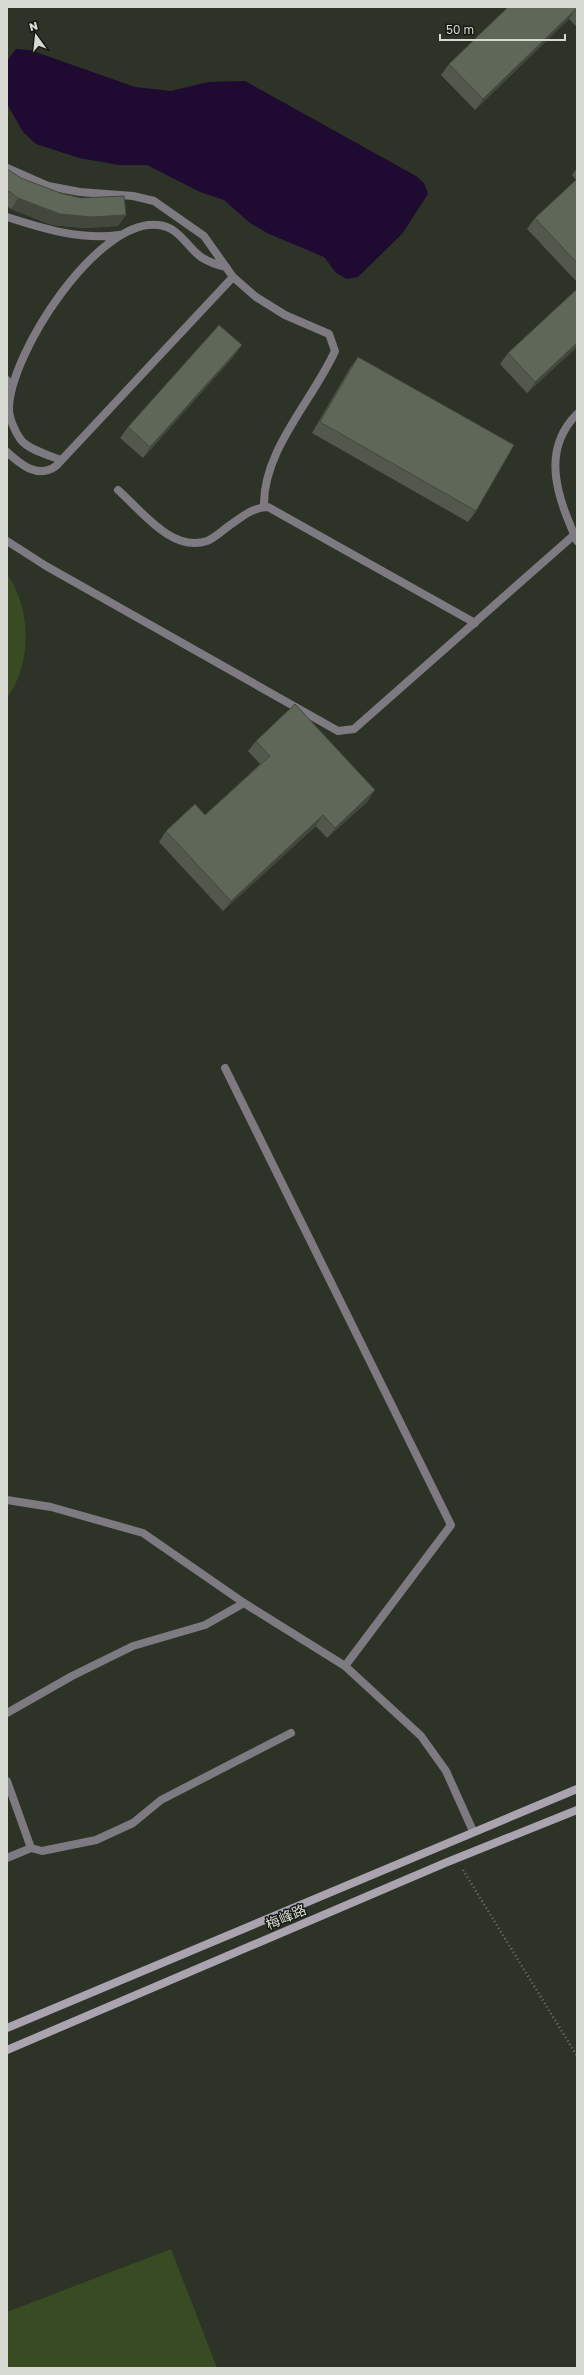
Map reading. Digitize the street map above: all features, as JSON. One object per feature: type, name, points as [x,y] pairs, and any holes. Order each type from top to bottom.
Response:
[{"type":"main road","name":"梅峰路","points":[[7,2028],[473,1831],[577,1789]]},
{"type":"main road","name":"梅峰路","points":[[7,2050],[438,1866],[577,1810]]},
{"type":"street","points":[[7,168],[48,186],[80,192],[133,196],[154,201],[204,236],[233,277],[256,297],[285,315],[329,334],[334,351],[275,456],[264,490],[264,507]]},
{"type":"street","points":[[7,217],[59,233],[83,236],[120,235]]},
{"type":"street","points":[[61,460],[27,445],[21,440],[9,410],[11,392],[24,357],[45,316],[70,280],[96,254],[120,235],[142,226],[158,225],[174,230],[200,256],[211,263],[226,267]]},
{"type":"street","points":[[7,452],[22,465],[38,472],[49,471],[233,277]]},
{"type":"street","points":[[7,380],[11,392]]},
{"type":"street","points":[[7,541],[46,566],[338,731],[354,729],[475,623],[576,538],[560,501],[555,466],[562,436],[577,414]]},
{"type":"street","points":[[118,490],[169,536],[181,541],[208,541],[250,511],[268,507],[475,623]]},
{"type":"street","points":[[225,1068],[451,1525],[345,1666]]},
{"type":"street","points":[[7,1500],[52,1507],[143,1533],[244,1603],[345,1666],[421,1736],[446,1771],[473,1831]]},
{"type":"street","points":[[7,1713],[72,1676],[133,1646],[205,1625],[244,1603]]},
{"type":"street","points":[[7,1858],[31,1848],[42,1851],[96,1840],[133,1823],[161,1800],[291,1733]]},
{"type":"street","points":[[7,1781],[31,1848]]},
{"type":"path","points":[[463,1870],[577,2056]]},
{"type":"green space","points":[[7,574],[15,588],[21,604],[25,620],[26,636],[25,653],[21,669],[7,698]]},
{"type":"green space","points":[[171,2249],[217,2368],[7,2368],[7,2312]]},
{"type":"shaded area","points":[[16,49],[30,50],[135,87],[171,91],[208,82],[245,81],[416,176],[424,183],[428,194],[402,234],[358,277],[347,279],[336,273],[324,257],[269,234],[250,223],[224,200],[200,192],[147,165],[119,165],[79,158],[36,144],[23,132],[7,104],[7,61]]},
{"type":"building","points":[[508,7],[577,8],[483,99],[449,64]]},
{"type":"building","points":[[7,169],[21,178],[60,193],[81,198],[124,196],[126,215],[91,217],[60,214],[18,198],[9,191],[7,194]]},
{"type":"building","points":[[577,179],[577,263],[535,218]]},
{"type":"building","points":[[577,289],[577,343],[535,382],[508,353]]},
{"type":"building","points":[[219,325],[242,345],[150,447],[128,427]]},
{"type":"building","points":[[358,357],[514,445],[476,511],[320,422]]},
{"type":"building","points":[[295,704],[375,790],[335,828],[323,815],[231,901],[166,831],[195,804],[205,815],[270,756],[256,741]]}]
